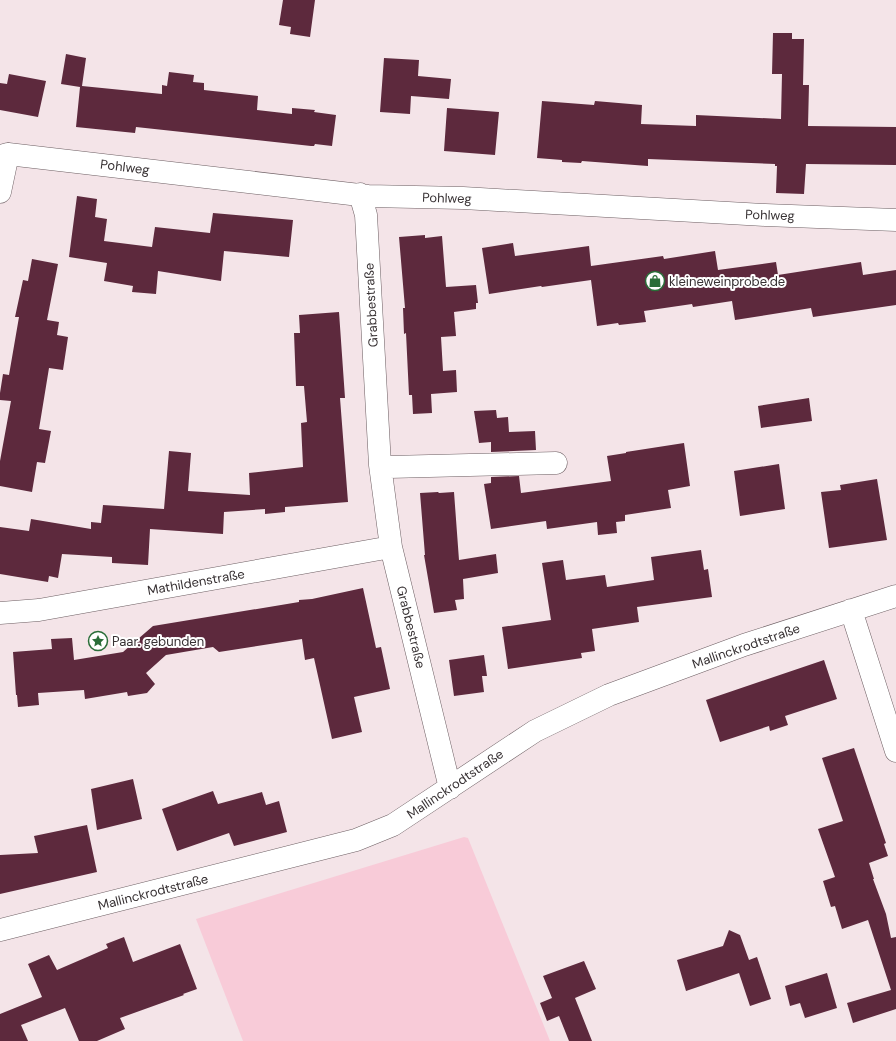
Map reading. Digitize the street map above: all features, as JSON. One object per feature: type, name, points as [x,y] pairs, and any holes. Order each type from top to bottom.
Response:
[{"type":"street","points":[[0,192],[4,155]]},
{"type":"street","name":"Pohlweg","points":[[4,155],[368,196],[463,198],[765,215],[896,220]]},
{"type":"street","name":"Grabbestraße","points":[[360,194],[366,215],[380,465],[392,547],[450,788]]},
{"type":"street","points":[[380,465],[389,467],[556,463]]},
{"type":"street","name":"Mathildenstraße","points":[[0,613],[39,610],[392,547]]},
{"type":"street","name":"Mallinckrodtstraße","points":[[0,930],[356,840],[393,825],[535,731],[609,695],[744,645],[896,596]]},
{"type":"street","points":[[851,610],[896,752]]},
{"type":"shaded area","points":[[464,837],[468,838],[550,1041],[243,1041],[196,919]]},
{"type":"building","points":[[283,0],[315,0],[310,37],[290,34],[291,27],[279,25]]},
{"type":"building","points":[[773,33],[792,33],[792,39],[804,39],[803,85],[809,85],[808,126],[896,127],[896,165],[806,164],[804,194],[776,193],[777,166],[775,166],[775,164],[648,159],[648,166],[582,161],[581,163],[562,162],[562,160],[537,158],[542,101],[594,105],[595,101],[642,105],[641,124],[696,126],[696,115],[781,119],[782,74],[772,74]]},
{"type":"building","points":[[66,54],[86,58],[82,86],[162,94],[162,85],[167,86],[169,72],[194,75],[193,82],[204,83],[204,90],[258,96],[257,110],[292,114],[292,108],[315,110],[314,112],[336,115],[332,146],[315,144],[314,146],[311,146],[136,127],[135,133],[76,127],[80,87],[61,84]]},
{"type":"building","points":[[384,58],[419,60],[418,76],[451,79],[449,99],[411,96],[410,114],[380,112]]},
{"type":"building","points":[[9,74],[46,81],[38,117],[0,110],[0,83],[7,84]]},
{"type":"building","points":[[447,108],[499,112],[495,155],[444,151]]},
{"type":"building","points":[[77,196],[97,199],[95,217],[107,219],[104,241],[152,247],[155,227],[210,233],[213,213],[293,220],[289,257],[224,251],[221,281],[158,271],[156,294],[132,292],[133,286],[104,281],[107,263],[69,257]]},
{"type":"building","points":[[425,235],[425,238],[442,236],[446,287],[476,285],[478,303],[476,303],[476,309],[454,312],[456,336],[441,337],[443,371],[456,370],[457,392],[431,394],[432,413],[413,414],[412,395],[409,395],[406,333],[404,334],[403,308],[405,308],[399,237]]},
{"type":"building","points":[[513,243],[515,256],[589,246],[591,266],[663,256],[664,259],[715,251],[718,270],[776,262],[778,275],[861,262],[863,275],[896,270],[896,305],[813,317],[811,308],[735,320],[732,301],[693,307],[692,304],[644,311],[646,322],[619,325],[618,323],[597,326],[591,280],[489,294],[482,248]]},
{"type":"building","points":[[32,259],[58,264],[47,320],[59,322],[57,335],[68,337],[63,370],[49,368],[39,429],[51,431],[45,463],[37,462],[32,492],[0,486],[0,461],[11,401],[0,400],[0,393],[3,374],[9,375],[19,317],[15,317],[23,280],[28,281]]},
{"type":"building","points":[[339,312],[345,398],[340,398],[348,502],[285,507],[285,512],[265,514],[265,509],[224,512],[223,534],[150,529],[148,565],[112,563],[112,557],[62,554],[58,578],[49,576],[48,582],[0,574],[0,527],[29,531],[31,519],[91,529],[91,522],[101,523],[103,505],[164,509],[169,451],[191,453],[188,491],[250,495],[249,473],[303,467],[301,423],[307,422],[304,386],[296,386],[294,333],[300,333],[299,315]]},
{"type":"building","points":[[809,398],[812,421],[761,428],[758,406]]},
{"type":"building","points":[[496,410],[497,418],[508,417],[509,432],[535,431],[536,450],[491,452],[491,442],[479,443],[474,411]]},
{"type":"building","points":[[684,443],[690,486],[668,490],[671,508],[625,515],[625,521],[616,522],[617,533],[598,535],[597,522],[547,529],[546,521],[491,529],[484,484],[491,483],[491,477],[519,476],[521,493],[611,481],[607,456]]},
{"type":"building","points":[[779,464],[785,509],[740,516],[734,471]]},
{"type":"building","points":[[877,479],[887,540],[829,548],[821,492],[841,490],[840,485]]},
{"type":"building","points":[[454,492],[459,560],[496,554],[498,573],[463,579],[464,599],[455,600],[457,610],[434,613],[424,555],[420,493]]},
{"type":"building","points":[[701,550],[704,570],[708,569],[712,597],[637,607],[639,622],[592,629],[595,651],[581,653],[582,658],[508,669],[502,627],[551,620],[542,563],[563,560],[566,580],[605,575],[607,587],[654,580],[651,557]]},
{"type":"building","points":[[363,588],[376,648],[381,647],[390,689],[354,697],[362,732],[332,739],[314,658],[305,660],[302,639],[219,652],[213,647],[166,655],[146,673],[155,684],[147,693],[128,696],[127,692],[85,699],[84,690],[38,693],[39,705],[18,707],[13,652],[52,649],[51,639],[72,638],[74,660],[123,652],[153,626],[299,602],[299,600],[312,599]]},
{"type":"building","points":[[484,655],[487,676],[482,676],[484,692],[454,696],[449,660]]},
{"type":"building","points":[[824,660],[837,699],[785,716],[788,725],[770,731],[769,726],[720,742],[706,700]]},
{"type":"building","points":[[854,748],[886,843],[884,844],[888,856],[869,863],[873,879],[886,914],[891,938],[896,937],[896,1009],[853,1023],[847,1003],[891,990],[868,920],[842,929],[835,906],[831,907],[823,881],[835,877],[818,829],[843,821],[822,758]]},
{"type":"building","points":[[133,779],[142,819],[97,830],[91,789]]},
{"type":"building","points":[[213,791],[218,804],[262,792],[266,805],[279,801],[287,832],[234,846],[229,833],[177,851],[162,809]]},
{"type":"building","points":[[87,825],[97,872],[0,894],[0,855],[38,853],[34,836]]},
{"type":"building","points":[[729,930],[740,935],[749,960],[757,957],[771,999],[750,1006],[739,973],[686,991],[677,960],[723,946]]},
{"type":"building","points":[[124,937],[133,962],[180,944],[197,989],[120,1018],[125,1029],[97,1041],[79,1041],[65,1008],[21,1025],[28,1041],[0,1041],[0,1014],[42,997],[28,964],[49,955],[57,970],[108,948],[106,944]]},
{"type":"building","points":[[584,961],[596,989],[575,998],[592,1041],[569,1041],[559,1016],[547,1021],[540,1003],[552,998],[543,976]]},
{"type":"building","points":[[827,973],[837,1008],[805,1018],[800,1003],[790,1006],[785,986]]},
{"type":"place","name":"kleineweinprobe.de","points":[[655,281]]},
{"type":"place","name":"Paar. gebunden","points":[[98,641]]}]
